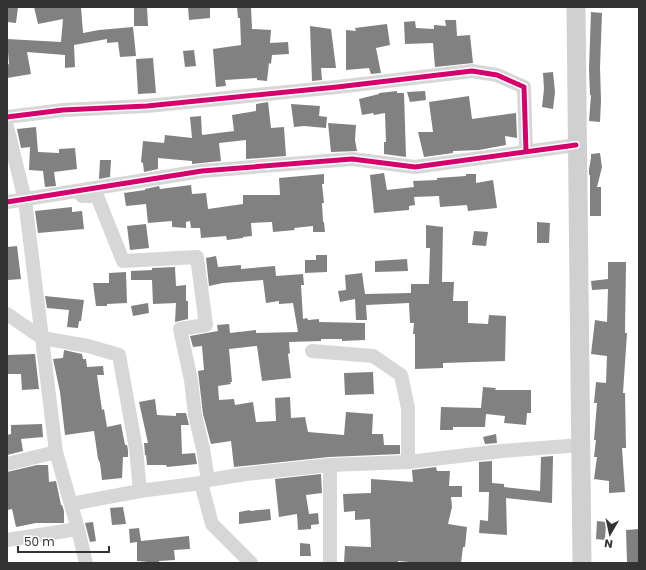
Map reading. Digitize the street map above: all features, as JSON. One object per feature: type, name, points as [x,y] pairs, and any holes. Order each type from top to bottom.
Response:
[{"type":"main road","points":[[576,7],[576,145],[582,563]]},
{"type":"street","points":[[7,117],[63,110],[147,106],[422,78],[472,71],[497,74],[524,87],[526,151]]},
{"type":"street","points":[[7,127],[25,200],[56,452],[86,563]]},
{"type":"street","points":[[7,202],[202,171],[352,159],[415,167],[576,145]]},
{"type":"street","points":[[25,200],[97,196],[123,261],[197,257],[206,324],[180,329],[191,380],[195,415],[203,449],[204,481],[212,524],[252,563]]},
{"type":"street","points":[[7,314],[42,338],[88,346],[118,355],[136,449],[140,491]]},
{"type":"street","points":[[312,351],[373,356],[401,375],[408,408],[408,462]]},
{"type":"street","points":[[71,504],[246,474],[330,465],[408,462],[502,451],[580,445]]},
{"type":"street","points":[[7,464],[56,452]]},
{"type":"street","points":[[330,465],[330,563]]},
{"type":"street","points":[[7,540],[78,529]]},
{"type":"building","points":[[7,7],[18,7],[16,23],[7,22]]},
{"type":"building","points":[[34,7],[81,7],[83,33],[133,27],[136,56],[120,57],[118,42],[107,43],[107,39],[74,45],[75,67],[65,68],[65,55],[27,52],[31,74],[7,78],[7,65],[9,64],[7,39],[61,42],[63,19],[38,24]]},
{"type":"building","points":[[134,7],[147,7],[148,26],[134,26]]},
{"type":"building","points":[[188,7],[210,7],[210,18],[189,20]]},
{"type":"building","points":[[237,7],[251,7],[252,29],[271,30],[270,43],[288,42],[289,54],[272,55],[271,64],[269,63],[267,81],[257,80],[257,78],[225,80],[226,86],[216,87],[213,49],[241,45],[240,18],[238,18]]},
{"type":"building","points":[[591,12],[602,13],[600,122],[589,121],[591,95],[589,69]]},
{"type":"building","points":[[445,20],[456,20],[457,36],[470,35],[473,63],[435,67],[433,43],[405,44],[404,22],[415,21],[416,28],[434,29],[434,25],[446,26]]},
{"type":"building","points":[[387,24],[390,45],[376,48],[381,73],[371,74],[369,68],[346,70],[346,30],[356,31],[355,28]]},
{"type":"building","points":[[310,26],[331,29],[336,68],[321,68],[322,80],[312,81]]},
{"type":"building","points":[[194,50],[196,66],[185,67],[183,51]]},
{"type":"building","points":[[153,58],[156,93],[138,94],[136,59]]},
{"type":"building","points":[[553,72],[555,92],[553,109],[542,107],[544,89],[543,73]]},
{"type":"building","points":[[397,91],[397,93],[404,93],[406,157],[384,154],[384,142],[386,142],[385,113],[362,115],[359,99],[379,93]]},
{"type":"building","points":[[425,91],[426,100],[410,102],[407,92]]},
{"type":"building","points":[[469,96],[472,119],[516,113],[517,138],[505,136],[506,145],[479,150],[453,151],[453,153],[424,157],[418,132],[433,132],[429,102]]},
{"type":"building","points":[[268,102],[271,128],[284,127],[286,156],[246,159],[246,140],[219,143],[221,161],[192,164],[192,161],[158,158],[158,169],[144,172],[143,163],[141,162],[143,141],[164,143],[165,135],[192,138],[190,117],[201,116],[202,135],[234,131],[232,115],[256,111],[256,104]]},
{"type":"building","points":[[291,104],[320,106],[319,116],[327,117],[326,128],[304,126],[294,127]]},
{"type":"building","points":[[328,123],[356,125],[355,140],[357,151],[331,152]]},
{"type":"building","points":[[36,127],[38,152],[59,153],[59,149],[75,148],[77,169],[54,172],[56,186],[45,187],[43,171],[29,170],[30,147],[21,148],[17,129]]},
{"type":"building","points":[[600,153],[602,167],[597,187],[601,187],[601,216],[590,216],[589,169],[591,154]]},
{"type":"building","points":[[100,160],[111,160],[110,177],[99,179]]},
{"type":"building","points":[[384,173],[387,190],[414,187],[413,181],[437,180],[437,178],[476,174],[476,183],[493,180],[497,208],[468,211],[467,205],[440,207],[439,196],[414,197],[415,205],[409,206],[409,210],[374,213],[370,175]]},
{"type":"building","points":[[324,174],[324,184],[322,184],[324,203],[322,203],[325,232],[313,232],[313,226],[294,228],[295,230],[273,232],[272,222],[251,223],[252,236],[227,240],[226,236],[201,238],[200,228],[191,228],[190,221],[186,222],[186,228],[172,227],[172,221],[148,223],[146,204],[126,206],[124,193],[159,186],[160,189],[191,185],[192,194],[206,193],[208,209],[243,204],[243,195],[280,195],[279,178]]},
{"type":"building","points":[[72,207],[72,212],[82,211],[84,229],[38,233],[35,211]]},
{"type":"building","points":[[537,222],[550,223],[549,243],[537,243]]},
{"type":"building","points":[[146,224],[149,248],[130,250],[127,226]]},
{"type":"building","points":[[426,225],[443,227],[442,282],[454,282],[453,301],[468,301],[468,323],[488,324],[489,315],[506,316],[505,361],[443,363],[443,368],[415,369],[415,334],[413,334],[414,323],[410,323],[409,303],[366,305],[367,320],[356,320],[355,299],[340,302],[338,291],[346,290],[345,275],[362,273],[365,294],[411,293],[411,284],[429,284],[430,248],[426,248]]},
{"type":"building","points":[[474,231],[488,232],[486,246],[472,245]]},
{"type":"building","points":[[17,246],[21,279],[8,280],[7,247]]},
{"type":"building","points":[[316,255],[327,255],[327,272],[305,273],[305,260],[316,260]]},
{"type":"building","points":[[216,256],[218,267],[241,265],[241,269],[275,266],[276,276],[303,274],[304,285],[301,285],[303,319],[319,319],[319,322],[365,323],[365,340],[342,341],[342,339],[321,339],[321,341],[289,342],[290,353],[288,354],[291,378],[262,381],[257,346],[229,349],[232,382],[230,382],[231,384],[218,386],[219,400],[234,399],[235,405],[253,402],[256,422],[276,421],[275,398],[290,397],[291,418],[305,417],[308,432],[344,435],[346,412],[373,414],[372,434],[383,434],[384,445],[400,445],[400,454],[329,457],[234,467],[231,441],[211,444],[203,414],[198,371],[204,370],[202,346],[193,347],[190,336],[218,331],[217,325],[229,324],[230,333],[256,330],[256,333],[298,332],[293,303],[279,304],[279,301],[266,303],[263,280],[223,283],[209,286],[206,258]]},
{"type":"building","points":[[407,259],[408,271],[375,272],[375,261]]},
{"type":"building","points":[[608,262],[626,262],[625,333],[627,333],[623,393],[625,393],[626,448],[622,448],[625,492],[609,493],[609,481],[594,479],[597,457],[594,457],[597,403],[594,403],[596,382],[606,383],[607,356],[591,354],[595,320],[607,322],[608,289],[592,290],[591,281],[608,279]]},
{"type":"building","points":[[175,267],[176,286],[186,285],[188,319],[175,322],[176,303],[153,304],[152,280],[131,280],[131,271]]},
{"type":"building","points":[[126,272],[127,303],[96,306],[93,283],[109,283],[109,273]]},
{"type":"building","points":[[45,296],[84,300],[81,321],[79,321],[78,328],[67,327],[69,310],[47,308]]},
{"type":"building","points":[[148,303],[149,313],[133,316],[131,306]]},
{"type":"building","points":[[64,350],[82,354],[83,359],[86,359],[87,367],[103,366],[104,375],[97,375],[102,410],[104,409],[107,427],[121,424],[125,445],[127,445],[128,450],[128,457],[123,457],[122,478],[102,480],[94,431],[65,435],[60,392],[53,359],[63,358]]},
{"type":"building","points":[[35,354],[39,389],[22,390],[21,374],[7,374],[7,355]]},
{"type":"building","points":[[373,372],[374,394],[345,395],[344,373]]},
{"type":"building","points":[[483,387],[496,388],[495,390],[531,390],[531,413],[527,413],[526,425],[504,423],[505,416],[486,414],[485,427],[453,427],[453,430],[440,430],[441,407],[481,408]]},
{"type":"building","points":[[155,399],[157,415],[176,416],[176,413],[186,413],[189,425],[181,425],[182,454],[195,453],[197,464],[167,467],[166,465],[147,465],[144,443],[148,443],[139,402]]},
{"type":"building","points":[[42,424],[43,437],[21,439],[23,451],[7,455],[7,435],[11,434],[11,425]]},
{"type":"building","points":[[496,434],[497,443],[485,444],[483,437]]},
{"type":"building","points":[[553,456],[552,503],[506,498],[507,535],[479,533],[480,520],[488,521],[489,492],[479,492],[479,462],[492,461],[492,483],[504,484],[504,487],[540,491],[541,457]]},
{"type":"building","points":[[37,465],[48,465],[49,482],[56,481],[61,505],[64,511],[64,523],[36,523],[16,527],[12,509],[7,510],[7,472]]},
{"type":"building","points":[[436,467],[437,471],[450,471],[449,486],[462,486],[462,497],[451,497],[452,507],[448,524],[467,527],[465,547],[463,547],[461,563],[421,563],[398,561],[398,563],[344,563],[345,546],[371,547],[370,519],[355,520],[355,511],[344,512],[343,494],[371,493],[371,479],[413,482],[412,470]]},
{"type":"building","points":[[321,474],[322,493],[306,495],[309,514],[318,513],[319,524],[311,525],[311,529],[298,530],[297,514],[279,517],[275,479]]},
{"type":"building","points":[[123,507],[126,524],[112,525],[110,508]]},
{"type":"building","points":[[270,509],[271,520],[239,524],[239,512]]},
{"type":"building","points":[[597,521],[606,522],[605,540],[596,539]]},
{"type":"building","points":[[93,522],[96,541],[90,542],[85,523]]},
{"type":"building","points":[[139,528],[141,541],[189,536],[190,549],[174,550],[175,560],[159,561],[159,563],[137,561],[137,542],[130,543],[129,529]]},
{"type":"building","points":[[639,529],[639,563],[627,563],[626,530]]},
{"type":"building","points":[[300,543],[310,544],[311,556],[300,556]]},
{"type":"cycle path","points":[[7,117],[63,110],[147,106],[337,87],[472,71],[497,75],[524,87],[526,151]]},
{"type":"cycle path","points":[[7,202],[202,171],[352,159],[415,167],[576,145]]}]
